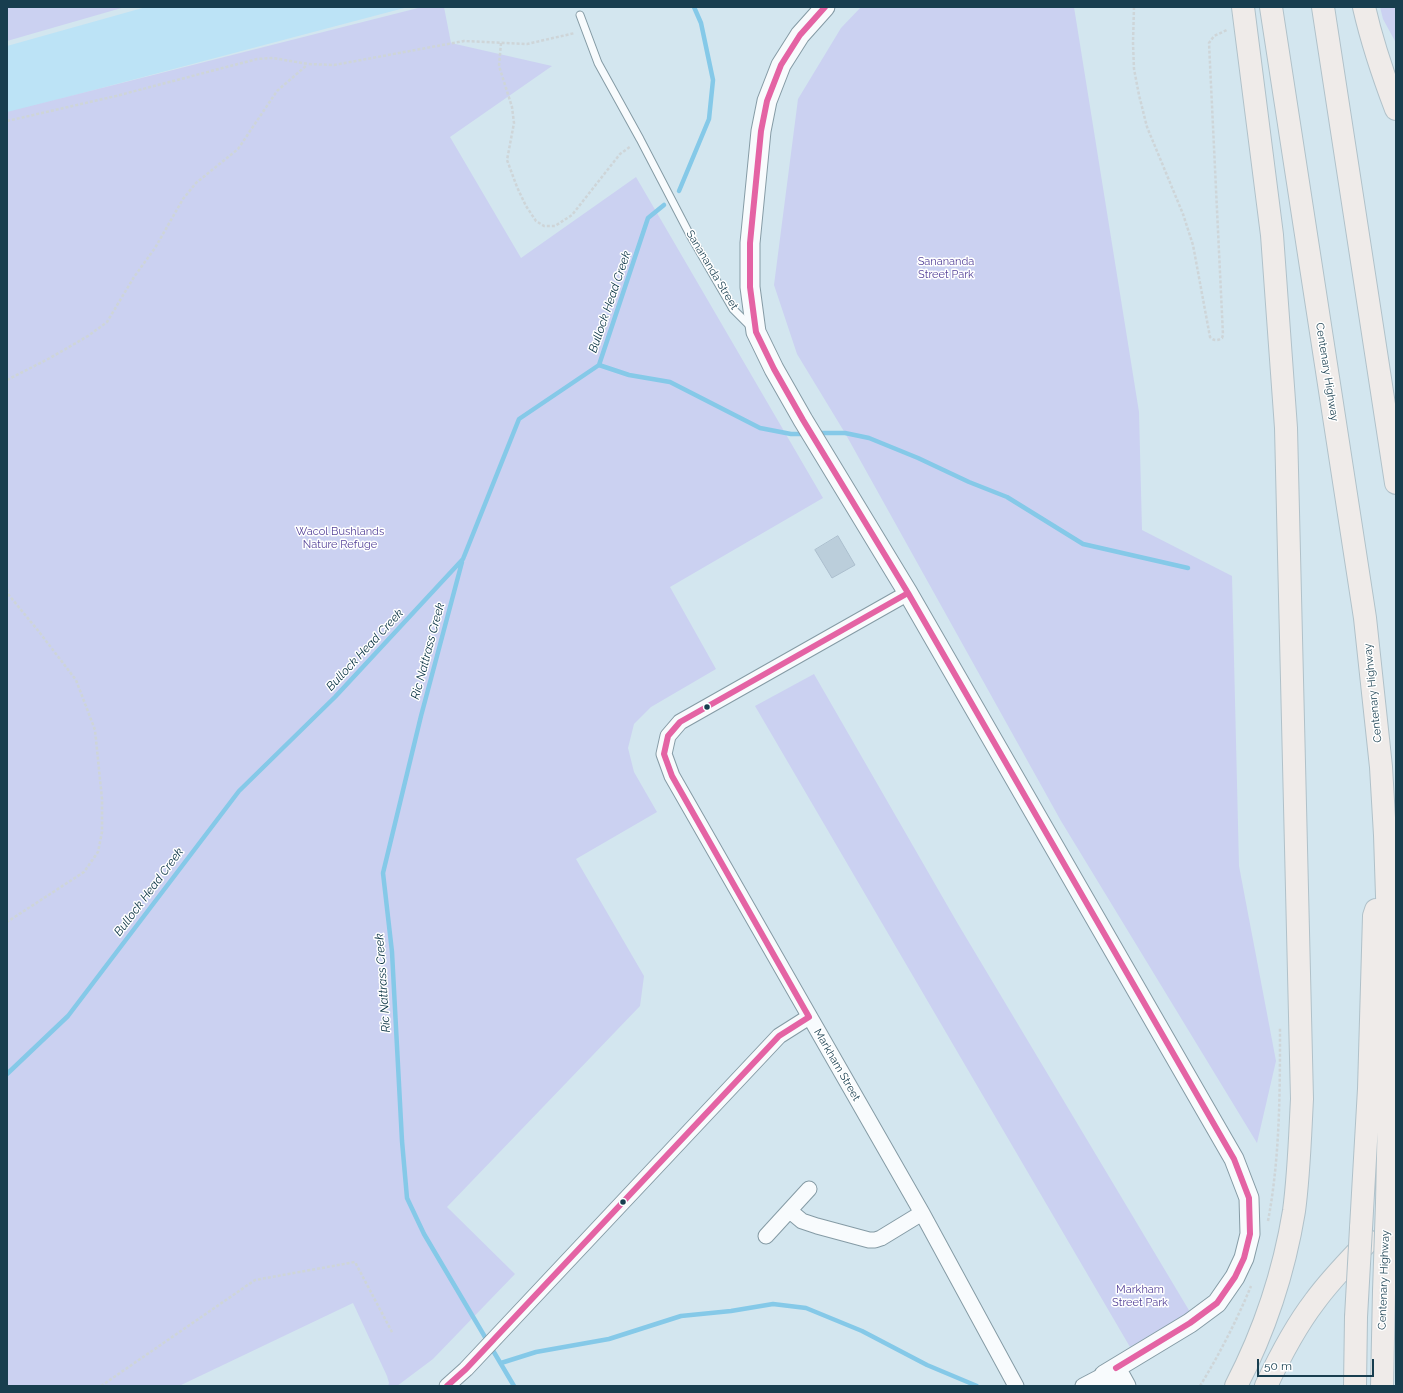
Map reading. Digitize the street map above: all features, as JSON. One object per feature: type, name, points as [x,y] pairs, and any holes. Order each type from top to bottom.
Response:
[{"type":"highway","points":[[1236,1386],[1263,1326],[1286,1249],[1294,1211],[1298,1172],[1302,1099],[1286,428],[1272,235],[1243,7]]},
{"type":"highway","name":"Centenary Highway","points":[[1271,7],[1365,618],[1381,767],[1387,885],[1390,1017],[1391,1209],[1384,1291],[1382,1386]]},
{"type":"highway","points":[[1323,7],[1396,483]]},
{"type":"highway","points":[[1364,7],[1383,74],[1396,109]]},
{"type":"highway","points":[[1355,1386],[1356,1317],[1369,1089],[1374,916],[1387,885]]},
{"type":"highway","points":[[1266,1386],[1284,1348],[1315,1300],[1372,1236],[1391,1209]]},
{"type":"street","points":[[756,332],[750,287],[750,243],[761,132],[764,116],[781,65],[800,35],[824,7]]},
{"type":"street","name":"Sanananda Street","points":[[756,332],[774,369],[803,420],[908,593],[1234,1159],[1249,1198],[1250,1234],[1244,1258],[1236,1277],[1217,1303],[1190,1323],[1110,1376]]},
{"type":"street","name":"Markham Street","points":[[908,593],[680,722],[668,736],[664,754],[672,776],[922,1213],[1016,1386]]},
{"type":"street","points":[[447,1386],[466,1369],[779,1036],[809,1017]]},
{"type":"street","points":[[766,1236],[809,1189]]},
{"type":"street","points":[[790,1211],[802,1220],[817,1226],[869,1240],[881,1238],[922,1213]]},
{"type":"street","points":[[1083,1386],[1110,1376],[1126,1386]]},
{"type":"lane","name":"Sanananda Street","points":[[580,15],[598,63],[690,235],[733,309],[756,332]]},
{"type":"path","points":[[1134,7],[1134,69],[1147,127],[1183,214],[1193,246],[1210,337],[1212,340],[1217,341],[1222,338],[1223,335],[1209,43],[1214,36],[1227,30],[1226,23]]},
{"type":"path","points":[[7,121],[116,96],[257,59],[273,58],[308,64],[334,66],[464,41],[527,44],[545,41],[586,30]]},
{"type":"path","points":[[501,43],[499,66],[512,107],[514,123],[507,160],[526,206],[536,221],[544,226],[555,226],[572,215],[620,154],[640,139]]},
{"type":"path","points":[[7,380],[88,336],[107,322],[134,277],[155,248],[183,199],[196,183],[238,149],[277,91],[308,64]]},
{"type":"path","points":[[7,589],[8,594],[76,680],[95,730],[102,799],[102,832],[98,852],[84,872],[7,922]]},
{"type":"path","points":[[1267,1224],[1273,1195],[1277,1151],[1280,1095],[1280,1023]]},
{"type":"path","points":[[102,1386],[256,1280],[355,1262],[393,1334]]},
{"type":"path","points":[[1200,1386],[1210,1370],[1253,1283]]},
{"type":"shaded area","points":[[146,7],[408,7],[7,113],[7,46]]},
{"type":"green space","points":[[7,7],[125,7],[7,41]]},
{"type":"green space","name":"Wacol Bushlands Nature Refuge","points":[[422,7],[444,7],[451,43],[552,66],[450,137],[521,258],[636,177],[823,498],[670,587],[716,669],[651,707],[634,724],[628,748],[634,772],[657,812],[576,859],[644,976],[640,1006],[447,1207],[515,1274],[433,1359],[397,1386],[388,1386],[389,1383],[387,1376],[353,1303],[179,1386],[7,1386],[7,112]]},
{"type":"green space","name":"Sanananda Street Park","points":[[861,7],[1074,7],[1139,412],[1142,530],[1232,576],[1239,866],[1276,1061],[1257,1143],[1061,821],[845,433],[797,354],[774,285],[798,99],[841,28]]},
{"type":"green space","points":[[1380,7],[1396,7],[1396,43],[1383,19]]},
{"type":"green space","name":"Markham Street Park","points":[[814,674],[958,924],[1190,1312],[1130,1347],[755,706]]},
{"type":"building","points":[[838,536],[855,565],[832,578],[815,550]]},
{"type":"waterway","name":"Bullock Head Creek","points":[[679,191],[709,119],[713,80],[701,23],[694,7]]},
{"type":"waterway","name":"Bullock Head Creek","points":[[7,1074],[68,1016],[239,791],[335,697],[463,559],[519,419],[599,365],[648,218],[664,205]]},
{"type":"waterway","points":[[599,365],[629,375],[670,382],[760,428],[791,434],[805,434]]},
{"type":"waterway","points":[[817,433],[845,433],[869,438],[918,458],[969,482],[1007,497],[1083,544],[1188,568]]},
{"type":"waterway","name":"Ric Nattrass Creek","points":[[462,562],[421,716],[383,873],[392,952],[402,1141],[407,1198],[424,1234],[514,1386]]},
{"type":"waterway","points":[[501,1363],[536,1352],[609,1339],[681,1316],[731,1311],[773,1304],[806,1308],[862,1331],[927,1365],[977,1386]]},
{"type":"transit line","points":[[825,7],[800,35],[781,65],[767,101],[761,131],[750,243],[750,287],[756,332],[774,369],[803,420],[908,593],[1234,1159],[1249,1198],[1250,1234],[1244,1258],[1235,1277],[1217,1303],[1190,1323],[1116,1368]]},
{"type":"transit line","points":[[809,1017],[672,776],[664,754],[668,736],[680,722],[908,593]]},
{"type":"transit line","points":[[447,1386],[466,1369],[779,1036],[809,1017]]}]
